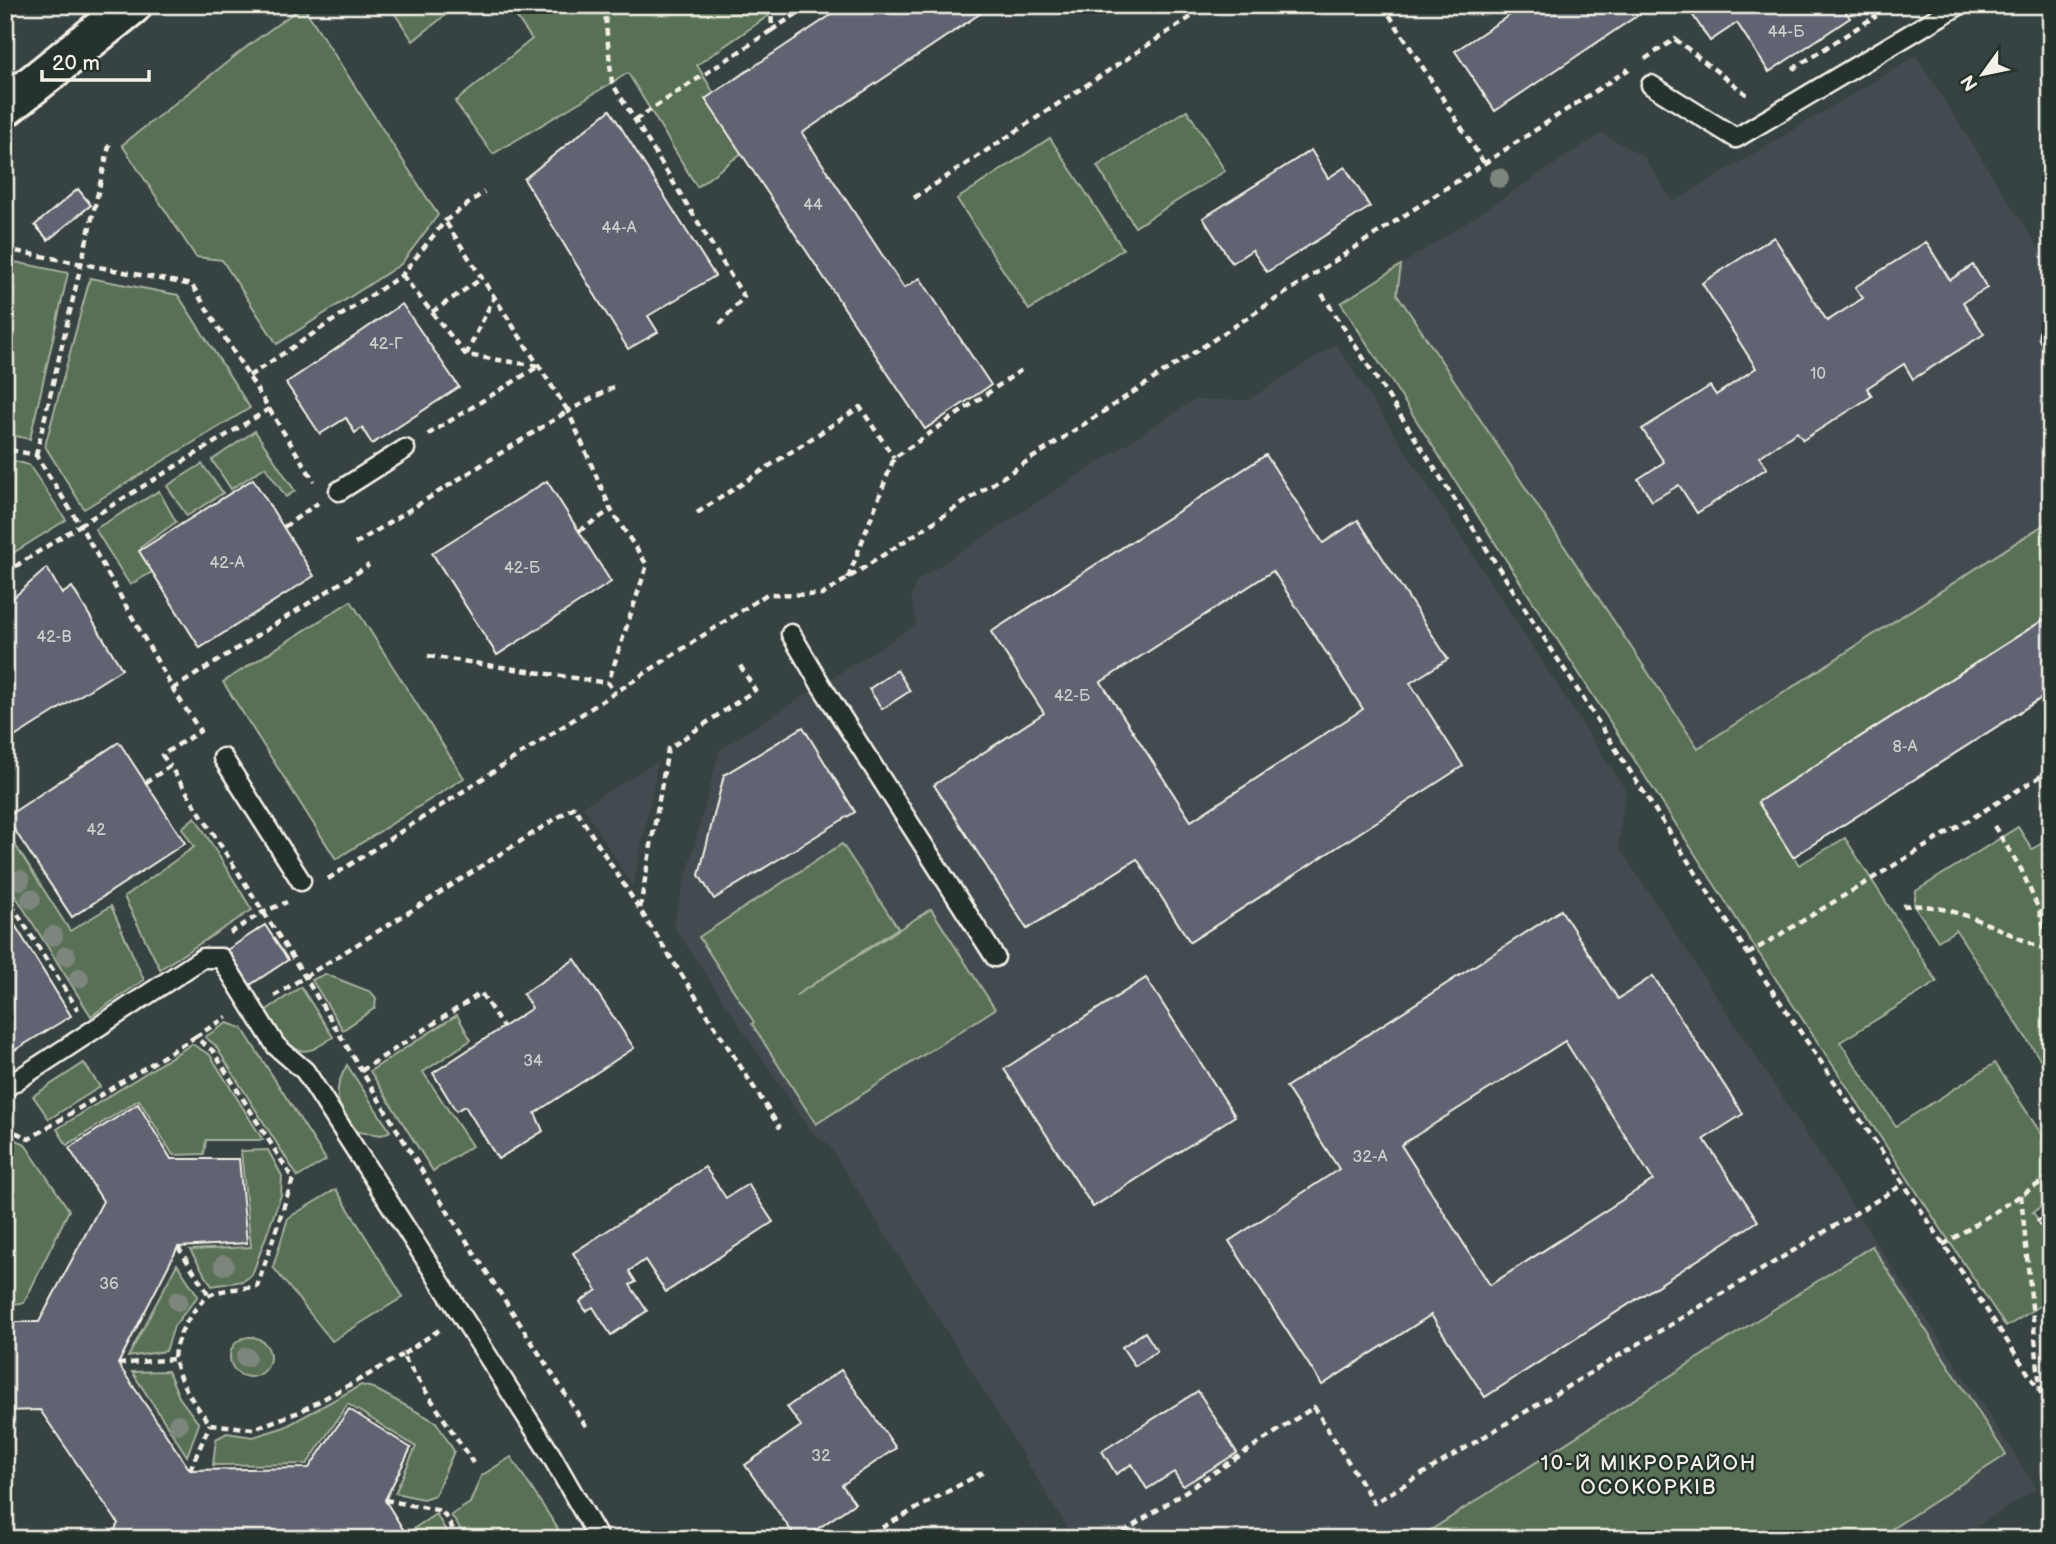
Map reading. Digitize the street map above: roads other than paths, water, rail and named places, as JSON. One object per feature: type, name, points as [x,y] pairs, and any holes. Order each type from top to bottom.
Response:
[{"type":"street","points":[[5,107],[132,5]]},
{"type":"lane","points":[[1651,85],[1736,138],[1959,5]]},
{"type":"lane","points":[[332,495],[404,449]]},
{"type":"lane","points":[[791,634],[995,957]]},
{"type":"lane","points":[[223,758],[299,889]]},
{"type":"lane","points":[[5,1088],[204,958],[221,958],[276,1046],[305,1071],[551,1455],[599,1539]]},
{"type":"district","name":"10-Й МІКРОРАЙОН ОСОКОРКІВ","points":[[1649,1475]]}]
